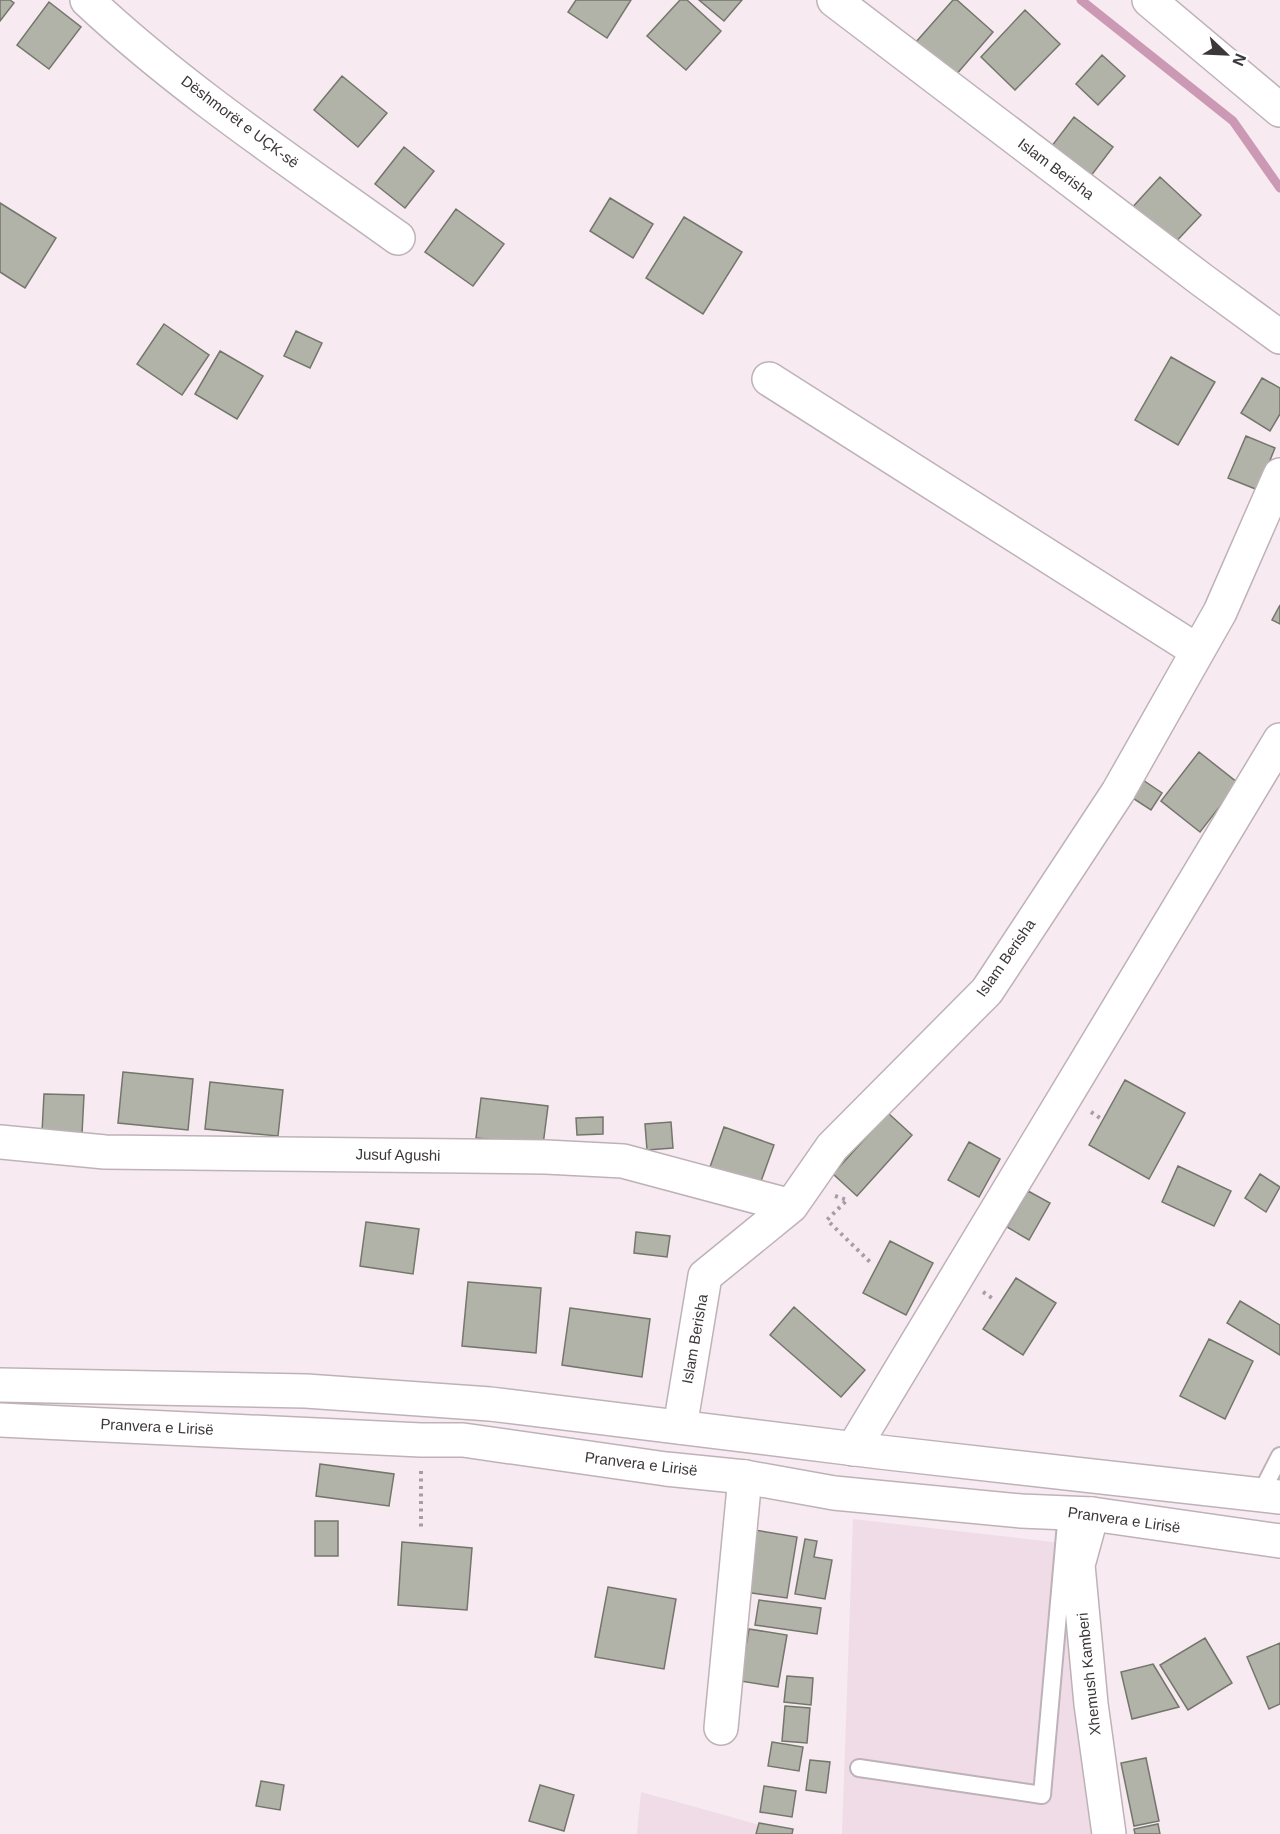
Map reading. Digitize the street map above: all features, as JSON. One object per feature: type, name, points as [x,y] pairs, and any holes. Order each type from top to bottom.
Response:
[{"type":"street","name":"Dëshmorët e UÇK-së","points":[[87,0],[113,24],[257,137],[398,238]]},
{"type":"street","name":"Islam Berisha","points":[[834,0],[1280,337]]},
{"type":"street","points":[[1149,0],[1280,110]]},
{"type":"street","points":[[769,380],[1196,650]]},
{"type":"street","name":"Islam Berisha","points":[[680,1427],[705,1276],[798,1196],[832,1146],[987,990],[1118,792],[1196,650],[1220,612],[1280,475]]},
{"type":"street","points":[[853,1449],[1280,740]]},
{"type":"street","name":"Jusuf Agushi","points":[[0,1142],[105,1152],[546,1157],[623,1161],[798,1196]]},
{"type":"street","points":[[0,1385],[306,1390],[490,1404],[853,1449],[1270,1496]]},
{"type":"street","name":"Pranvera e Lirisë","points":[[0,1420],[421,1440],[464,1440],[666,1469],[745,1477],[834,1493],[1021,1511],[1079,1513],[1280,1541]]},
{"type":"street","points":[[721,1728],[745,1477]]},
{"type":"street","name":"Xhemush Kamberi","points":[[1079,1513],[1078,1564],[1091,1704],[1109,1834]]},
{"type":"lane","points":[[1270,1496],[1280,1456]]},
{"type":"lane","points":[[859,1768],[1042,1796],[1079,1513]]},
{"type":"path","points":[[798,1196],[847,1200],[827,1220],[870,1262]]},
{"type":"path","points":[[421,1440],[421,1527]]},
{"type":"shaded area","points":[[853,1519],[1078,1545],[1101,1834],[842,1834]]},
{"type":"shaded area","points":[[641,1792],[728,1816],[789,1834],[637,1834]]},
{"type":"building","points":[[0,0],[10,0],[14,3],[0,21]]},
{"type":"building","points":[[576,0],[631,0],[607,38],[568,12]]},
{"type":"building","points":[[680,0],[687,0],[721,31],[686,70],[647,36]]},
{"type":"building","points":[[699,0],[742,0],[724,21]]},
{"type":"building","points":[[953,0],[957,0],[993,32],[955,76],[916,42]]},
{"type":"building","points":[[49,2],[81,27],[49,69],[17,45]]},
{"type":"building","points":[[1025,10],[1060,44],[1015,90],[981,57]]},
{"type":"building","points":[[1102,55],[1125,76],[1098,105],[1076,84]]},
{"type":"building","points":[[342,76],[387,113],[358,147],[314,110]]},
{"type":"building","points":[[1074,117],[1113,147],[1087,181],[1048,151]]},
{"type":"building","points":[[404,147],[434,171],[405,208],[375,184]]},
{"type":"building","points":[[1160,177],[1201,215],[1170,248],[1130,210]]},
{"type":"building","points":[[610,198],[653,224],[633,258],[590,231]]},
{"type":"building","points":[[0,203],[56,238],[25,288],[0,272]]},
{"type":"building","points":[[456,209],[504,244],[473,286],[425,252]]},
{"type":"building","points":[[684,217],[742,252],[703,314],[646,278]]},
{"type":"building","points":[[164,324],[209,355],[182,395],[137,364]]},
{"type":"building","points":[[296,331],[322,343],[310,368],[284,356]]},
{"type":"building","points":[[220,351],[263,376],[237,419],[195,394]]},
{"type":"building","points":[[1171,357],[1215,382],[1178,445],[1135,420]]},
{"type":"building","points":[[1262,378],[1280,388],[1280,414],[1270,431],[1241,413]]},
{"type":"building","points":[[1246,436],[1275,448],[1258,490],[1228,478]]},
{"type":"building","points":[[1280,605],[1280,624],[1272,620]]},
{"type":"building","points":[[1199,752],[1238,783],[1200,832],[1161,801]]},
{"type":"building","points":[[1140,778],[1162,793],[1151,810],[1128,795]]},
{"type":"building","points":[[123,1072],[193,1079],[188,1130],[118,1123]]},
{"type":"building","points":[[1125,1080],[1185,1113],[1149,1179],[1089,1145]]},
{"type":"building","points":[[210,1082],[283,1090],[278,1136],[205,1129]]},
{"type":"building","points":[[44,1094],[84,1095],[82,1134],[42,1132]]},
{"type":"building","points":[[481,1098],[548,1106],[543,1145],[476,1138]]},
{"type":"building","points":[[888,1113],[912,1135],[857,1196],[833,1174]]},
{"type":"building","points":[[603,1117],[603,1134],[577,1135],[576,1118]]},
{"type":"building","points":[[671,1122],[673,1148],[647,1150],[645,1124]]},
{"type":"building","points":[[724,1127],[774,1145],[760,1184],[710,1167]]},
{"type":"building","points":[[969,1142],[1000,1159],[979,1197],[948,1180]]},
{"type":"building","points":[[1178,1166],[1231,1191],[1214,1226],[1162,1202]]},
{"type":"building","points":[[1260,1174],[1280,1187],[1266,1212],[1245,1198]]},
{"type":"building","points":[[1028,1191],[1050,1203],[1029,1240],[1007,1227]]},
{"type":"building","points":[[366,1222],[419,1229],[413,1274],[360,1266]]},
{"type":"building","points":[[636,1232],[670,1236],[667,1257],[634,1253]]},
{"type":"building","points":[[890,1241],[933,1263],[906,1315],[863,1293]]},
{"type":"building","points":[[1016,1278],[1056,1303],[1023,1355],[983,1329]]},
{"type":"building","points":[[468,1282],[541,1288],[536,1353],[462,1346]]},
{"type":"building","points":[[1240,1301],[1280,1325],[1280,1355],[1227,1323]]},
{"type":"building","points":[[794,1307],[865,1370],[841,1397],[770,1335]]},
{"type":"building","points":[[570,1308],[650,1319],[642,1377],[562,1365]]},
{"type":"building","points":[[1209,1339],[1253,1361],[1225,1419],[1180,1396]]},
{"type":"building","points":[[320,1464],[394,1474],[389,1506],[316,1496]]},
{"type":"building","points":[[315,1521],[338,1521],[338,1556],[315,1556]]},
{"type":"building","points":[[748,1529],[797,1537],[787,1598],[738,1591]]},
{"type":"building","points":[[805,1539],[817,1541],[814,1557],[832,1560],[825,1599],[795,1594]]},
{"type":"building","points":[[402,1542],[472,1548],[467,1610],[398,1605]]},
{"type":"building","points":[[608,1587],[676,1599],[664,1669],[595,1657]]},
{"type":"building","points":[[759,1600],[821,1608],[817,1634],[755,1625]]},
{"type":"building","points":[[749,1629],[787,1635],[778,1687],[740,1681]]},
{"type":"building","points":[[1205,1638],[1232,1683],[1188,1710],[1160,1665]]},
{"type":"building","points":[[1280,1643],[1280,1704],[1269,1709],[1247,1657]]},
{"type":"building","points":[[1153,1664],[1179,1707],[1132,1719],[1121,1672]]},
{"type":"building","points":[[787,1676],[813,1678],[811,1705],[784,1702]]},
{"type":"building","points":[[785,1706],[810,1708],[807,1743],[782,1741]]},
{"type":"building","points":[[772,1742],[803,1747],[799,1771],[768,1766]]},
{"type":"building","points":[[1146,1758],[1159,1821],[1134,1826],[1121,1763]]},
{"type":"building","points":[[810,1760],[830,1762],[826,1793],[806,1790]]},
{"type":"building","points":[[261,1781],[284,1785],[280,1810],[256,1806]]},
{"type":"building","points":[[540,1785],[574,1795],[564,1831],[529,1821]]},
{"type":"building","points":[[764,1786],[796,1791],[792,1817],[760,1812]]},
{"type":"building","points":[[759,1823],[793,1829],[792,1834],[756,1834]]},
{"type":"building","points":[[1158,1824],[1160,1834],[1135,1834],[1134,1829]]},
{"type":"waterway","points":[[1081,0],[1233,121],[1280,188]]}]
